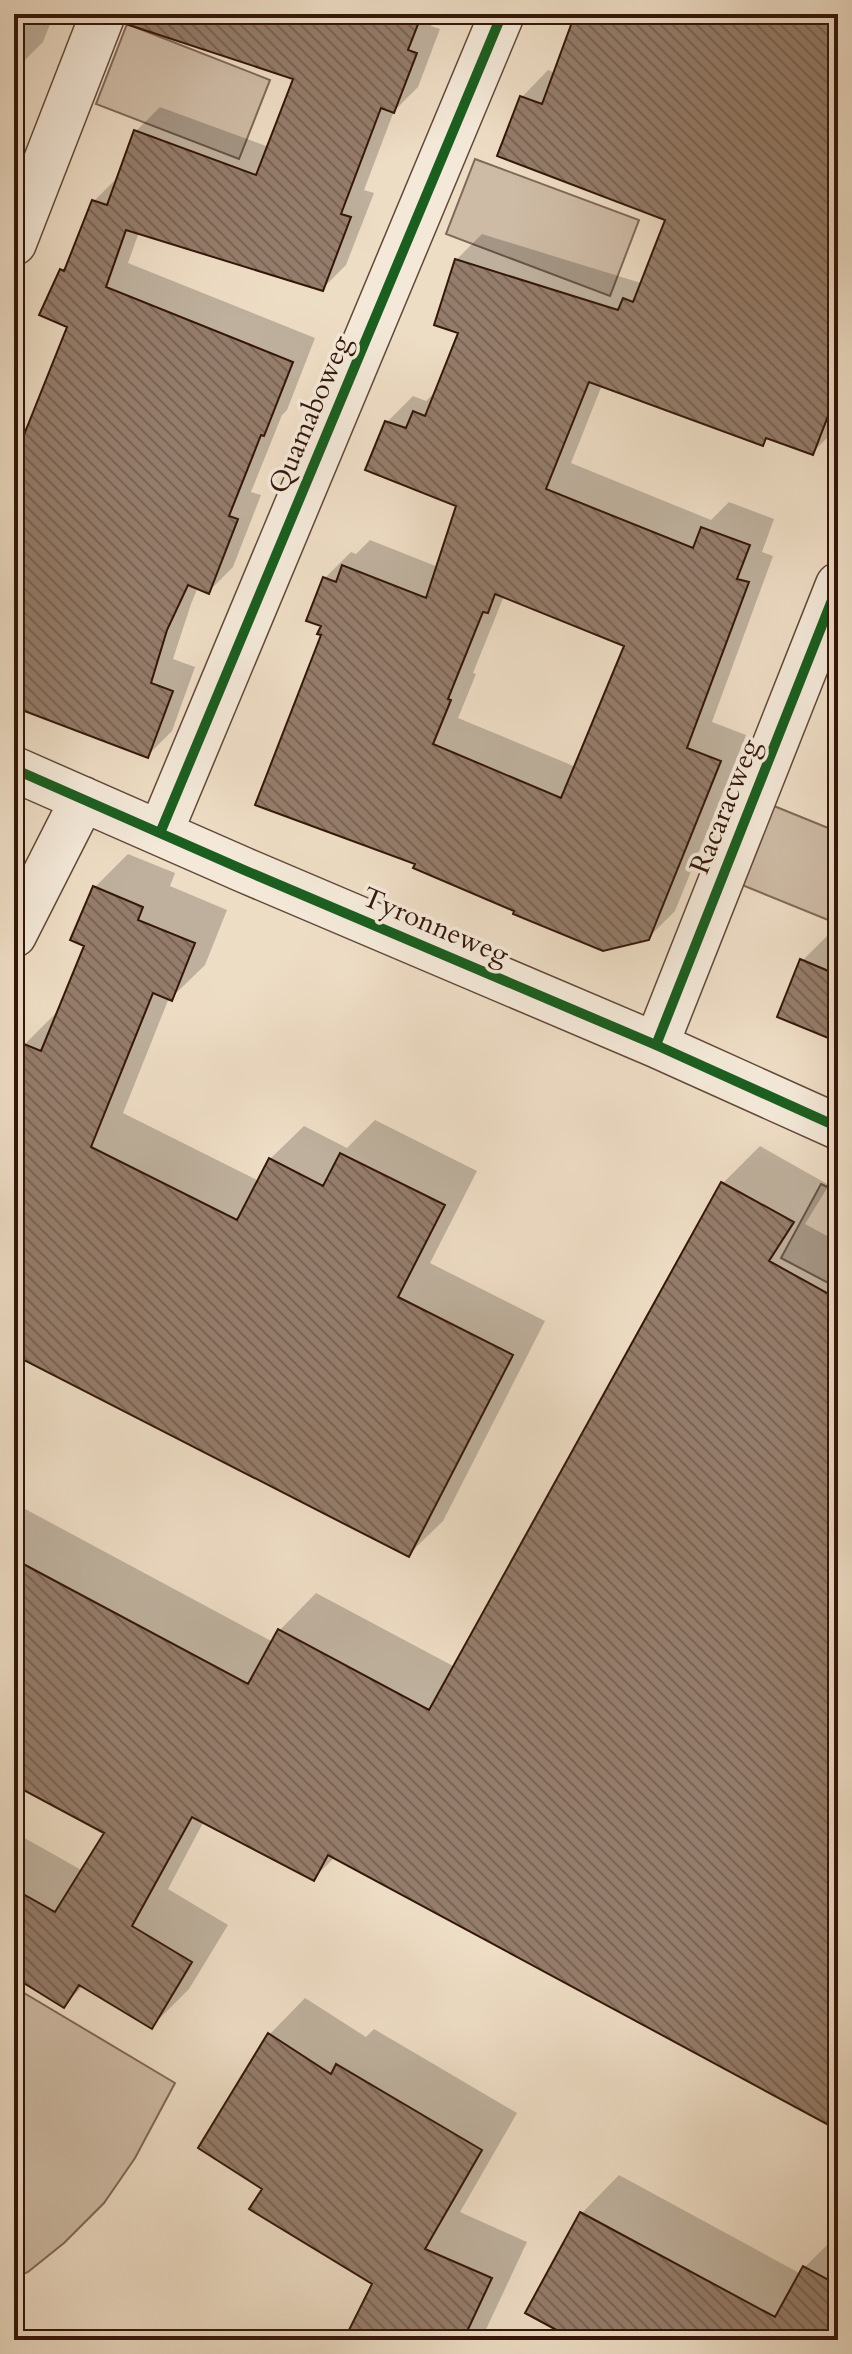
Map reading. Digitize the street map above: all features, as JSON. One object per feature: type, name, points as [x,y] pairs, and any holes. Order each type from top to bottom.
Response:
[{"type":"street","points":[[14,243],[103,14]]},
{"type":"street","name":"Quamaboweg","points":[[160,833],[502,14]]},
{"type":"street","name":"Racaracweg","points":[[656,1045],[838,585]]},
{"type":"street","name":"Tyronneweg","points":[[14,769],[656,1045],[838,1127]]},
{"type":"street","points":[[14,935],[83,799]]},
{"type":"shaded area","points":[[127,24],[270,80],[239,159],[96,104]]},
{"type":"shaded area","points":[[475,159],[639,220],[610,296],[446,234]]},
{"type":"shaded area","points":[[774,806],[838,832],[838,924],[742,885]]},
{"type":"shaded area","points":[[821,1184],[838,1192],[838,1288],[781,1258]]},
{"type":"shaded area","points":[[14,1987],[175,2083],[135,2158],[104,2203],[64,2243],[28,2272],[14,2278]]},
{"type":"building","points":[[127,14],[422,14],[408,50],[417,53],[394,113],[381,108],[341,214],[351,217],[323,291],[126,230],[106,287],[293,362],[229,516],[238,519],[209,594],[188,585],[167,630],[151,683],[173,691],[148,758],[14,707],[14,460],[67,327],[39,315],[60,269],[64,271],[92,200],[107,205],[134,130],[256,175],[293,79],[126,24]]},
{"type":"building","points":[[575,14],[838,14],[838,390],[813,455],[766,438],[763,446],[589,382],[546,489],[693,548],[701,527],[750,545],[737,579],[749,582],[687,748],[721,761],[649,940],[603,951],[413,868],[415,864],[255,805],[321,635],[317,634],[321,626],[306,621],[323,577],[336,582],[342,565],[426,598],[456,506],[365,470],[385,421],[406,428],[413,411],[425,416],[458,333],[434,325],[455,259],[618,310],[623,298],[633,302],[665,220],[497,156],[520,96],[542,104]],"holes":[[[495,594],[624,646],[561,798],[433,744],[483,612],[488,613]]]},
{"type":"building","points":[[93,886],[143,907],[138,920],[195,943],[172,1001],[153,993],[91,1147],[237,1220],[269,1158],[323,1186],[340,1153],[445,1205],[398,1297],[513,1355],[409,1557],[14,1355],[14,1040],[41,1051],[84,946],[70,940]]},
{"type":"building","points":[[800,959],[838,975],[838,1042],[777,1017]]},
{"type":"building","points":[[721,1182],[794,1222],[769,1261],[838,1299],[838,2130],[328,1855],[314,1881],[192,1817],[132,1926],[192,1962],[152,2029],[79,1985],[64,2008],[14,1977],[14,1889],[55,1912],[104,1833],[14,1785],[14,1559],[248,1684],[278,1629],[429,1710]]},
{"type":"building","points":[[268,2033],[331,2074],[336,2064],[482,2150],[425,2249],[492,2278],[463,2340],[344,2340],[372,2284],[249,2209],[262,2189],[198,2148]]},
{"type":"building","points":[[580,2212],[775,2317],[803,2266],[838,2285],[838,2340],[575,2340],[525,2313]]},
{"type":"cycle path","points":[[160,833],[502,14]]},
{"type":"cycle path","points":[[656,1045],[838,585]]},
{"type":"cycle path","points":[[14,769],[656,1045],[838,1127]]}]
